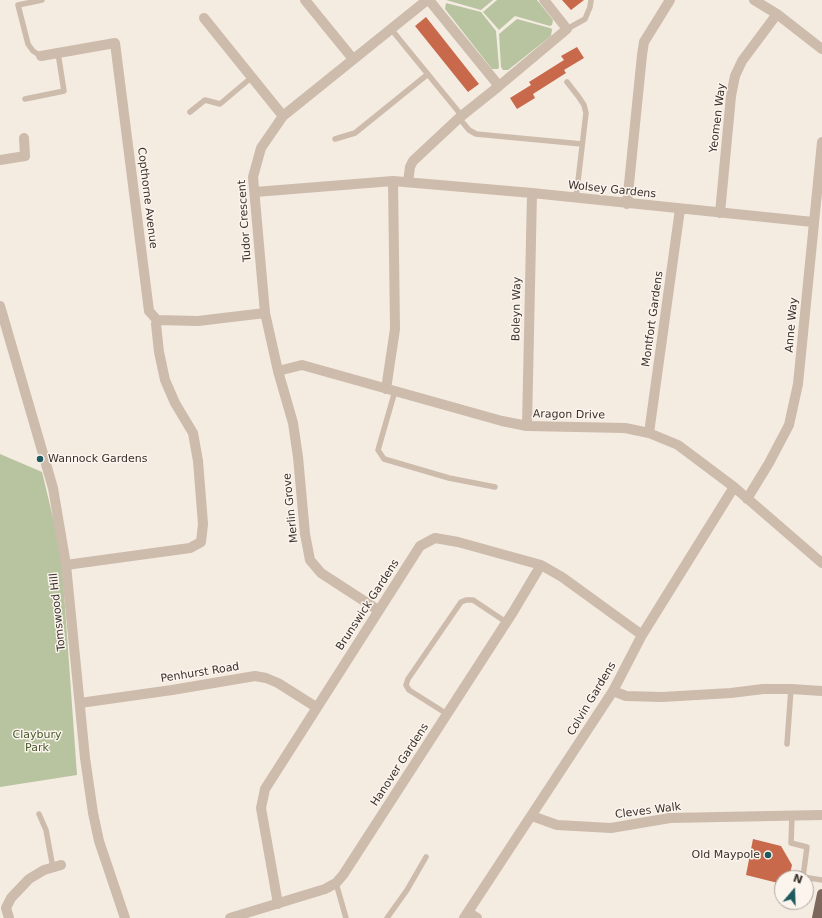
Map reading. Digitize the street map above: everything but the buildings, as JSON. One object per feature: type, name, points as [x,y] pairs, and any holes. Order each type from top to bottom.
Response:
[{"type":"main road","points":[[817,918],[822,894]]},
{"type":"street","points":[[305,0],[353,59]]},
{"type":"street","points":[[408,182],[410,167],[413,161],[460,117],[567,29],[544,0]]},
{"type":"street","points":[[754,0],[777,14],[822,49]]},
{"type":"street","points":[[425,1],[499,86]]},
{"type":"street","name":"Tudor Crescent","points":[[278,371],[265,313],[253,177],[260,148],[283,116],[425,1]]},
{"type":"street","points":[[627,204],[644,42],[668,1]]},
{"type":"street","name":"Yeomen Way","points":[[720,213],[730,96],[735,76],[742,61],[777,14]]},
{"type":"street","points":[[204,18],[283,116]]},
{"type":"street","name":"Copthorne Avenue","points":[[41,56],[115,43],[150,311],[156,320]]},
{"type":"street","points":[[0,160],[25,156],[24,138]]},
{"type":"street","name":"Anne Way","points":[[747,499],[769,463],[789,425],[798,384],[822,142]]},
{"type":"street","points":[[390,390],[395,328],[393,181]]},
{"type":"street","name":"Wolsey Gardens","points":[[255,192],[393,181],[532,193],[813,222]]},
{"type":"street","name":"Boleyn Way","points":[[527,426],[532,193]]},
{"type":"street","name":"Montfort Gardens","points":[[649,433],[680,209]]},
{"type":"street","name":"Tomswood Hill","points":[[0,306],[53,488],[66,565],[93,813],[99,841],[125,918]]},
{"type":"street","points":[[66,565],[190,548],[201,542],[203,524],[193,433],[175,402],[165,380],[159,352],[156,320],[198,321],[265,313]]},
{"type":"street","name":"Aragon Drive","points":[[278,371],[302,366],[502,421],[527,426],[625,428],[649,433],[678,445],[734,487],[822,563]]},
{"type":"street","name":"Merlin Grove","points":[[278,371],[293,423],[298,457],[305,534],[310,560],[321,573],[378,610]]},
{"type":"street","name":"Colvin Gardens","points":[[466,915],[613,691],[642,635],[734,487]]},
{"type":"street","name":"Brunswick Gardens","points":[[278,904],[261,808],[265,789],[420,546],[435,538],[458,542],[541,565],[562,576],[642,635]]},
{"type":"street","name":"Hanover Gardens","points":[[230,918],[325,889],[336,883],[343,875],[447,714],[541,565]]},
{"type":"street","name":"Penhurst Road","points":[[80,703],[255,676],[266,678],[278,683],[316,707]]},
{"type":"street","points":[[613,691],[626,696],[662,697],[731,694],[763,689],[822,691]]},
{"type":"street","name":"Cleves Walk","points":[[532,816],[557,825],[611,828],[670,818],[822,815]]},
{"type":"street","points":[[9,918],[3,907],[11,898],[29,880],[44,870],[57,866]]},
{"type":"street","points":[[466,915],[477,918]]},
{"type":"lane","points":[[41,56],[33,51],[28,44],[18,5],[42,0]]},
{"type":"lane","points":[[567,29],[585,19],[591,0]]},
{"type":"lane","points":[[391,29],[428,74],[469,130],[476,134],[582,144]]},
{"type":"lane","points":[[25,99],[64,91],[58,53]]},
{"type":"lane","points":[[335,139],[355,133],[428,74]]},
{"type":"lane","points":[[190,112],[205,100],[220,104],[252,77]]},
{"type":"lane","points":[[566,82],[584,105],[586,113],[576,198]]},
{"type":"lane","points":[[390,390],[378,450],[384,459],[449,478],[495,487]]},
{"type":"lane","points":[[447,714],[409,690],[406,685],[408,679],[461,602],[473,600],[506,622]]},
{"type":"lane","points":[[787,744],[791,689]]},
{"type":"lane","points":[[39,814],[46,830],[57,866]]},
{"type":"lane","points":[[792,816],[791,843],[807,847],[803,877],[822,880]]},
{"type":"lane","points":[[388,918],[407,890],[426,857]]},
{"type":"lane","points":[[336,883],[346,918]]},
{"type":"green space","points":[[446,0],[493,0],[481,10]]},
{"type":"green space","points":[[497,0],[537,0],[553,20],[552,25],[550,26],[515,16],[499,30],[483,12]]},
{"type":"green space","points":[[446,3],[481,12],[496,31],[498,69],[492,69],[445,9]]},
{"type":"green space","points":[[517,19],[552,29],[551,36],[508,70],[503,70],[501,67],[499,34]]},
{"type":"green space","name":"Claybury Park","points":[[0,454],[42,472],[61,551],[77,775],[0,787]]},
{"type":"place","name":"Wannock Gardens","points":[[40,459]]},
{"type":"place","name":"Old Maypole","points":[[768,855]]}]
